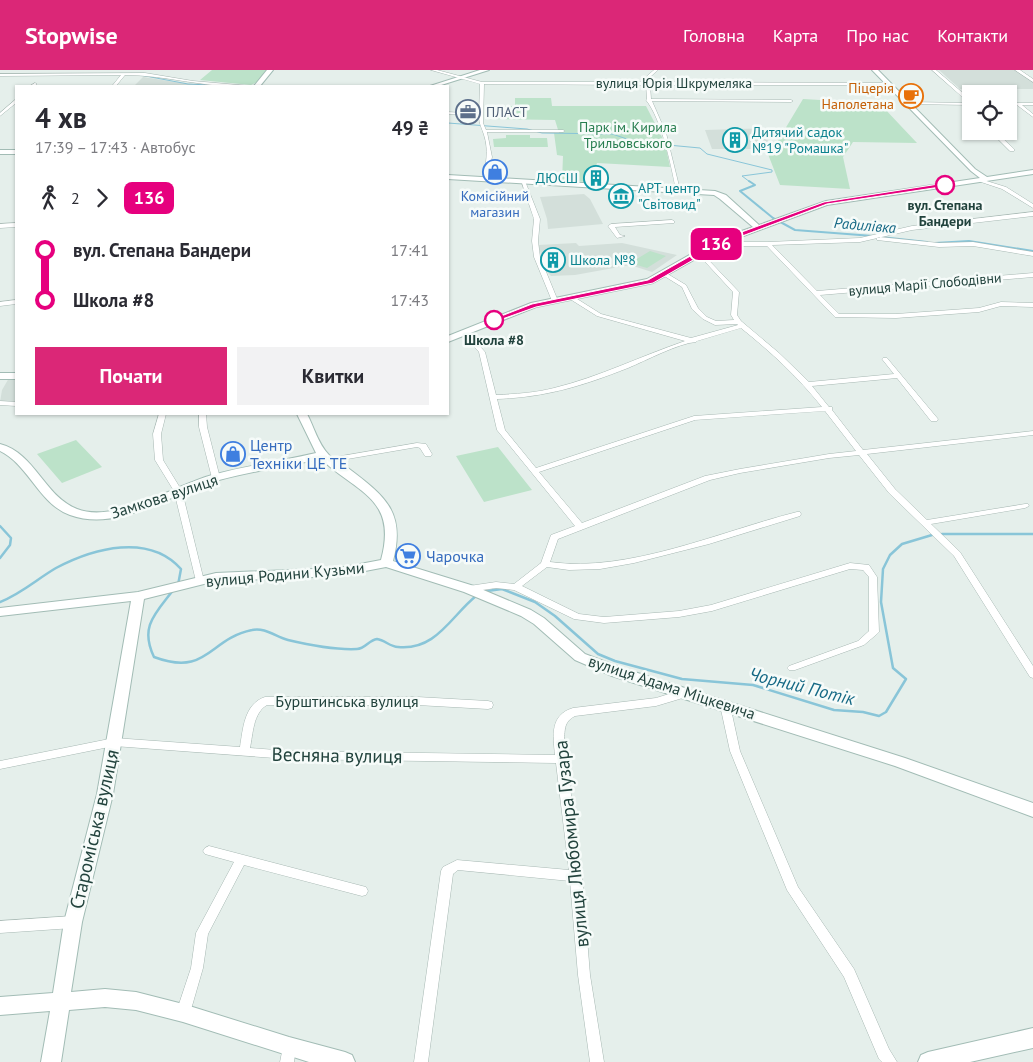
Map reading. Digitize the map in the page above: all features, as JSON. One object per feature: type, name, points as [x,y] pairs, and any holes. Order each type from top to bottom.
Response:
[{"type":"street","points":[[37,75],[42,70]]},
{"type":"street","points":[[258,85],[270,70]]},
{"type":"street","name":"вулиця Юрія Шкрумеляка","points":[[433,70],[482,83],[889,84]]},
{"type":"street","points":[[436,85],[486,70]]},
{"type":"street","points":[[656,70],[648,77],[648,100],[664,132],[674,166],[678,190]]},
{"type":"street","points":[[876,70],[983,180],[1004,188],[1033,206]]},
{"type":"street","points":[[934,70],[962,95]]},
{"type":"street","points":[[1017,70],[1033,81]]},
{"type":"street","points":[[115,85],[124,74]]},
{"type":"street","points":[[1,76],[145,74],[193,82],[234,85]]},
{"type":"street","points":[[482,83],[482,128],[490,157],[486,179]]},
{"type":"street","points":[[648,100],[791,101]]},
{"type":"street","points":[[0,115],[15,102]]},
{"type":"street","points":[[908,103],[962,104]]},
{"type":"street","points":[[1018,104],[1033,104]]},
{"type":"street","points":[[1018,104],[1033,116]]},
{"type":"street","points":[[449,113],[481,115]]},
{"type":"street","points":[[482,128],[563,131]]},
{"type":"street","points":[[1001,140],[1012,150]]},
{"type":"street","points":[[0,152],[15,152]]},
{"type":"street","points":[[449,339],[517,310],[635,286],[664,274],[699,252],[722,241],[776,220],[834,201],[1033,172]]},
{"type":"street","points":[[449,177],[678,190],[721,195],[757,227]]},
{"type":"street","points":[[996,178],[1004,188]]},
{"type":"street","points":[[523,181],[537,219],[536,254],[555,301]]},
{"type":"street","points":[[722,241],[731,244],[768,244],[878,237],[920,227],[1033,214]]},
{"type":"street","points":[[622,236],[619,236],[611,226],[672,222]]},
{"type":"street","points":[[0,226],[15,224]]},
{"type":"street","points":[[878,237],[939,245],[973,244],[1033,254]]},
{"type":"street","points":[[768,244],[837,316],[896,316],[979,310],[1000,304],[1033,305]]},
{"type":"street","points":[[699,252],[736,292],[734,315],[740,324],[777,354],[807,384],[892,491],[957,554],[1033,674]]},
{"type":"street","points":[[664,274],[684,286],[695,309],[704,318],[715,322],[740,324]]},
{"type":"street","name":"вулиця Марії Слободівни","points":[[817,293],[1033,275]]},
{"type":"street","points":[[572,298],[599,315],[694,341]]},
{"type":"street","points":[[1,306],[15,302]]},
{"type":"street","points":[[494,398],[553,391],[740,324]]},
{"type":"street","points":[[465,333],[482,352],[501,430],[580,526]]},
{"type":"street","points":[[885,359],[934,419]]},
{"type":"street","points":[[0,376],[15,376]]},
{"type":"street","points":[[807,384],[897,376]]},
{"type":"street","points":[[0,403],[15,404]]},
{"type":"street","points":[[535,470],[694,418],[828,409]]},
{"type":"street","points":[[162,415],[157,434],[159,460],[178,491],[200,581]]},
{"type":"street","points":[[202,415],[203,427],[216,478]]},
{"type":"street","points":[[303,415],[326,458],[370,492],[389,513],[392,529],[390,551],[386,563]]},
{"type":"street","points":[[516,587],[544,564],[554,538],[580,526],[716,476],[823,457],[1033,433]]},
{"type":"street","points":[[326,458],[417,445],[423,446],[428,454]]},
{"type":"street","name":"Замкова вулиця","points":[[0,447],[19,458],[47,492],[71,512],[87,517],[114,514],[216,478],[326,458]]},
{"type":"street","points":[[924,523],[1025,506]]},
{"type":"street","points":[[544,564],[573,568],[638,558],[797,514]]},
{"type":"street","name":"вулиця Родини Кузьми","points":[[0,612],[138,596],[216,577],[340,572],[386,563]]},
{"type":"street","name":"вулиця Адама Міцкевича","points":[[386,563],[469,588],[533,617],[583,658],[682,694],[725,705],[910,766],[1033,810]]},
{"type":"street","points":[[469,588],[496,585],[516,587],[577,618],[604,620],[695,612],[760,595],[850,566],[859,565],[868,569],[873,577],[875,625],[871,636],[861,643],[792,668]]},
{"type":"street","name":"Староміська вулиця","points":[[51,1062],[73,922],[105,794],[138,596]]},
{"type":"street","name":"вулиця Любомира Гузара","points":[[597,1062],[584,975],[576,876],[561,759],[560,723],[570,712],[656,702],[682,694]]},
{"type":"street","name":"Бурштинська вулиця","points":[[244,752],[253,713],[257,706],[265,701],[417,701],[488,705]]},
{"type":"street","points":[[725,705],[735,751],[793,890],[849,973],[884,1054],[890,1062]]},
{"type":"street","name":"Весняна вулиця","points":[[0,764],[114,742],[288,755],[561,759]]},
{"type":"street","points":[[209,851],[362,890]]},
{"type":"street","points":[[183,1013],[197,968],[202,933],[241,860]]},
{"type":"street","points":[[420,1062],[448,871],[457,865],[576,876]]},
{"type":"street","points":[[0,927],[73,922]]},
{"type":"street","points":[[0,1006],[117,999],[143,1002],[183,1013],[288,1055],[346,1062]]},
{"type":"street","points":[[928,1062],[1033,1038]]},
{"type":"shaded area","points":[[939,70],[1015,70],[1033,83],[1033,89],[1017,89],[1017,85],[962,85],[962,89]]},
{"type":"shaded area","points":[[143,77],[193,85],[135,85]]},
{"type":"shaded area","points":[[770,128],[772,131],[764,149],[712,149],[705,130]]},
{"type":"shaded area","points":[[584,194],[590,199],[603,224],[548,229],[540,197]]},
{"type":"shaded area","points":[[576,243],[579,246],[622,243],[677,255],[652,272],[630,265],[575,275],[551,276],[547,272],[538,245]]},
{"type":"shaded area","points":[[9,378],[15,378],[15,402],[0,402],[2,390]]},
{"type":"green space","points":[[212,70],[268,70],[259,81],[251,85],[200,80]]},
{"type":"green space","name":"Парк ім. Кирила Трильовського","points":[[515,98],[551,98],[552,106],[646,106],[665,143],[670,167],[597,163],[591,182],[562,181],[563,156],[557,155],[554,133],[559,133],[555,120],[487,119],[487,106],[515,106]]},
{"type":"green space","points":[[803,99],[872,103],[876,107],[883,107],[917,143],[853,142],[843,157],[850,189],[780,185],[766,149],[773,149]]},
{"type":"green space","points":[[506,135],[530,135],[530,138],[547,138],[548,147],[494,147],[493,139],[506,138]]},
{"type":"green space","points":[[650,251],[666,256],[647,268],[630,263]]},
{"type":"green space","points":[[76,440],[102,467],[62,483],[37,454]]},
{"type":"green space","points":[[498,447],[532,490],[484,502],[456,456]]},
{"type":"waterway","name":"Радилівка","points":[[140,75],[188,84],[208,85]]},
{"type":"waterway","name":"Радилівка","points":[[449,123],[527,129],[542,133],[612,134],[636,142],[700,148],[707,154],[772,170],[772,172],[742,176],[750,182]]},
{"type":"waterway","name":"Радилівка","points":[[749,181],[755,185],[740,191],[773,218],[795,230],[873,236]]},
{"type":"waterway","name":"Радилівка","points":[[881,237],[927,242]]},
{"type":"waterway","name":"Радилівка","points":[[935,243],[969,241],[1033,251]]},
{"type":"waterway","name":"Чорний Потік","points":[[0,526],[11,538],[10,545],[0,558]]},
{"type":"waterway","name":"Чорний Потік","points":[[942,534],[1033,534]]},
{"type":"waterway","name":"Чорний Потік","points":[[487,591],[502,589],[535,602],[555,616],[598,654],[615,661],[682,679],[753,685],[834,710],[863,712],[879,716],[886,712],[906,679],[893,668],[881,602],[883,569],[890,555],[902,544],[932,535]]},
{"type":"waterway","name":"Чорний Потік","points":[[0,602],[71,561],[104,550],[121,547],[153,551],[168,558],[181,569],[178,585]]},
{"type":"waterway","name":"Чорний Потік","points":[[174,589],[152,620],[148,637],[154,657],[172,662],[197,660],[237,635],[257,629],[288,640],[331,648],[360,649],[377,639],[395,647],[411,647],[423,644],[433,638],[476,596]]},
{"type":"bus line","name":"136","points":[[494,320],[534,305],[629,288],[650,281],[719,242],[808,208],[834,201],[945,185]]},
{"type":"place","name":"Піцерія Наполетана","points":[[911,96]]},
{"type":"place","name":"ПЛАСТ","points":[[468,112]]},
{"type":"place","name":"Дитячий садок №19 \"Ромашка\"","points":[[735,140]]},
{"type":"place","name":"Комісійний магазин","points":[[495,172]]},
{"type":"place","name":"ДЮСШ","points":[[596,178]]},
{"type":"place","name":"вул. Степана Бандери","points":[[945,185]]},
{"type":"place","name":"АРТ центр \"Світовид\"","points":[[621,196]]},
{"type":"place","name":"Школа №8","points":[[553,260]]},
{"type":"place","name":"Школа #8","points":[[494,320]]},
{"type":"place","name":"Центр Техніки ЦЕ ТЕ","points":[[233,454]]},
{"type":"place","name":"Чарочка","points":[[408,556]]}]
